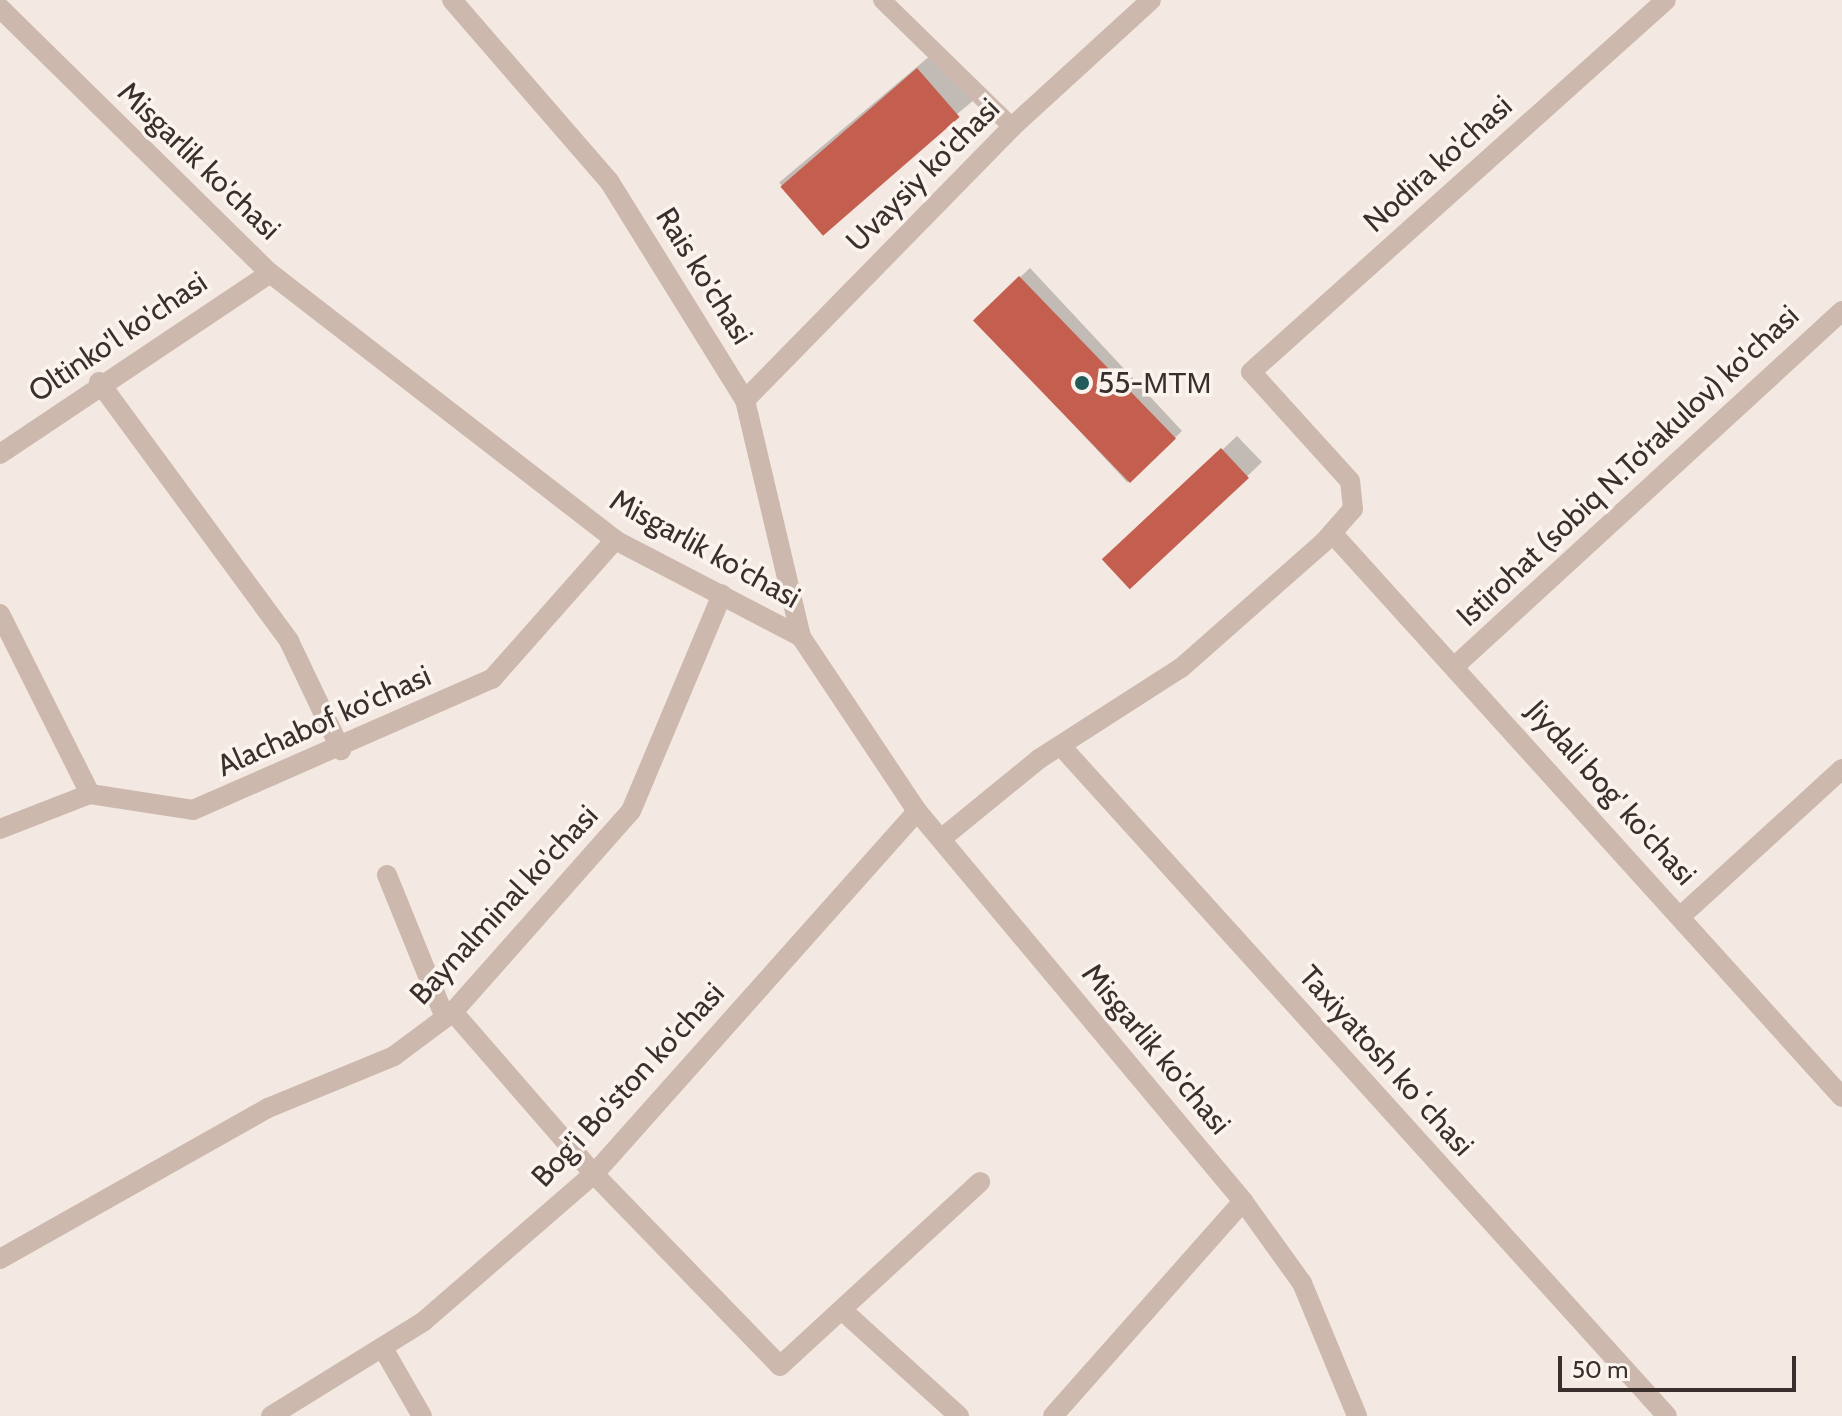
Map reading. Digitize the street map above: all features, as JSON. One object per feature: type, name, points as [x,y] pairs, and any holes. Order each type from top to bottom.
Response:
[{"type":"street","name":"Rais ko'chasi","points":[[452,0],[609,181],[745,400],[801,637]]},
{"type":"street","name":"Uvaysiy ko'chasi","points":[[745,400],[1012,127],[1151,0]]},
{"type":"street","name":"Nodira ko'chasi","points":[[1332,533],[1353,509],[1350,481],[1251,372],[1666,0]]},
{"type":"street","name":"Misgarlik ko'chasi","points":[[0,8],[270,273],[615,540],[801,637],[917,811],[1243,1201],[1302,1283],[1357,1416]]},
{"type":"street","name":"Oltinko'l ko'chasi","points":[[0,454],[99,382],[270,273]]},
{"type":"street","name":"Istirohat (sobiq N.To‘rakulov) ko'chasi","points":[[1455,666],[1842,311]]},
{"type":"street","points":[[99,382],[289,641],[341,750]]},
{"type":"street","points":[[941,839],[1061,746],[1181,668],[1332,533]]},
{"type":"street","name":"Jiydali bog' ko'chasi","points":[[1332,533],[1842,1097]]},
{"type":"street","name":"Alachabof ko'chasi","points":[[90,794],[193,810],[341,750],[492,679],[615,540]]},
{"type":"street","name":"Baynalminal ko'chasi","points":[[0,1259],[268,1108],[394,1056],[449,1015],[631,811],[722,594]]},
{"type":"street","points":[[0,614],[90,794],[0,829]]},
{"type":"street","name":"Taxiyatosh koʻchasi","points":[[1061,746],[1667,1416]]},
{"type":"street","points":[[1681,916],[1842,769]]},
{"type":"street","name":"Bog'i Bo'ston ko'chasi","points":[[271,1416],[384,1350],[594,1174],[917,811]]},
{"type":"street","points":[[387,875],[449,1015],[594,1174],[780,1366],[980,1182]]},
{"type":"street","points":[[1053,1416],[1243,1201]]},
{"type":"street","points":[[842,1310],[959,1416]]},
{"type":"street","points":[[384,1350],[422,1416]]},
{"type":"lane","points":[[882,0],[1012,127]]},
{"type":"building","points":[[917,68],[960,117],[823,236],[780,187]]},
{"type":"building","points":[[1019,276],[1176,439],[1130,483],[973,320]]},
{"type":"building","points":[[1221,448],[1249,478],[1130,589],[1102,559]]},
{"type":"place","name":"55-МТМ","points":[[1082,383]]}]
